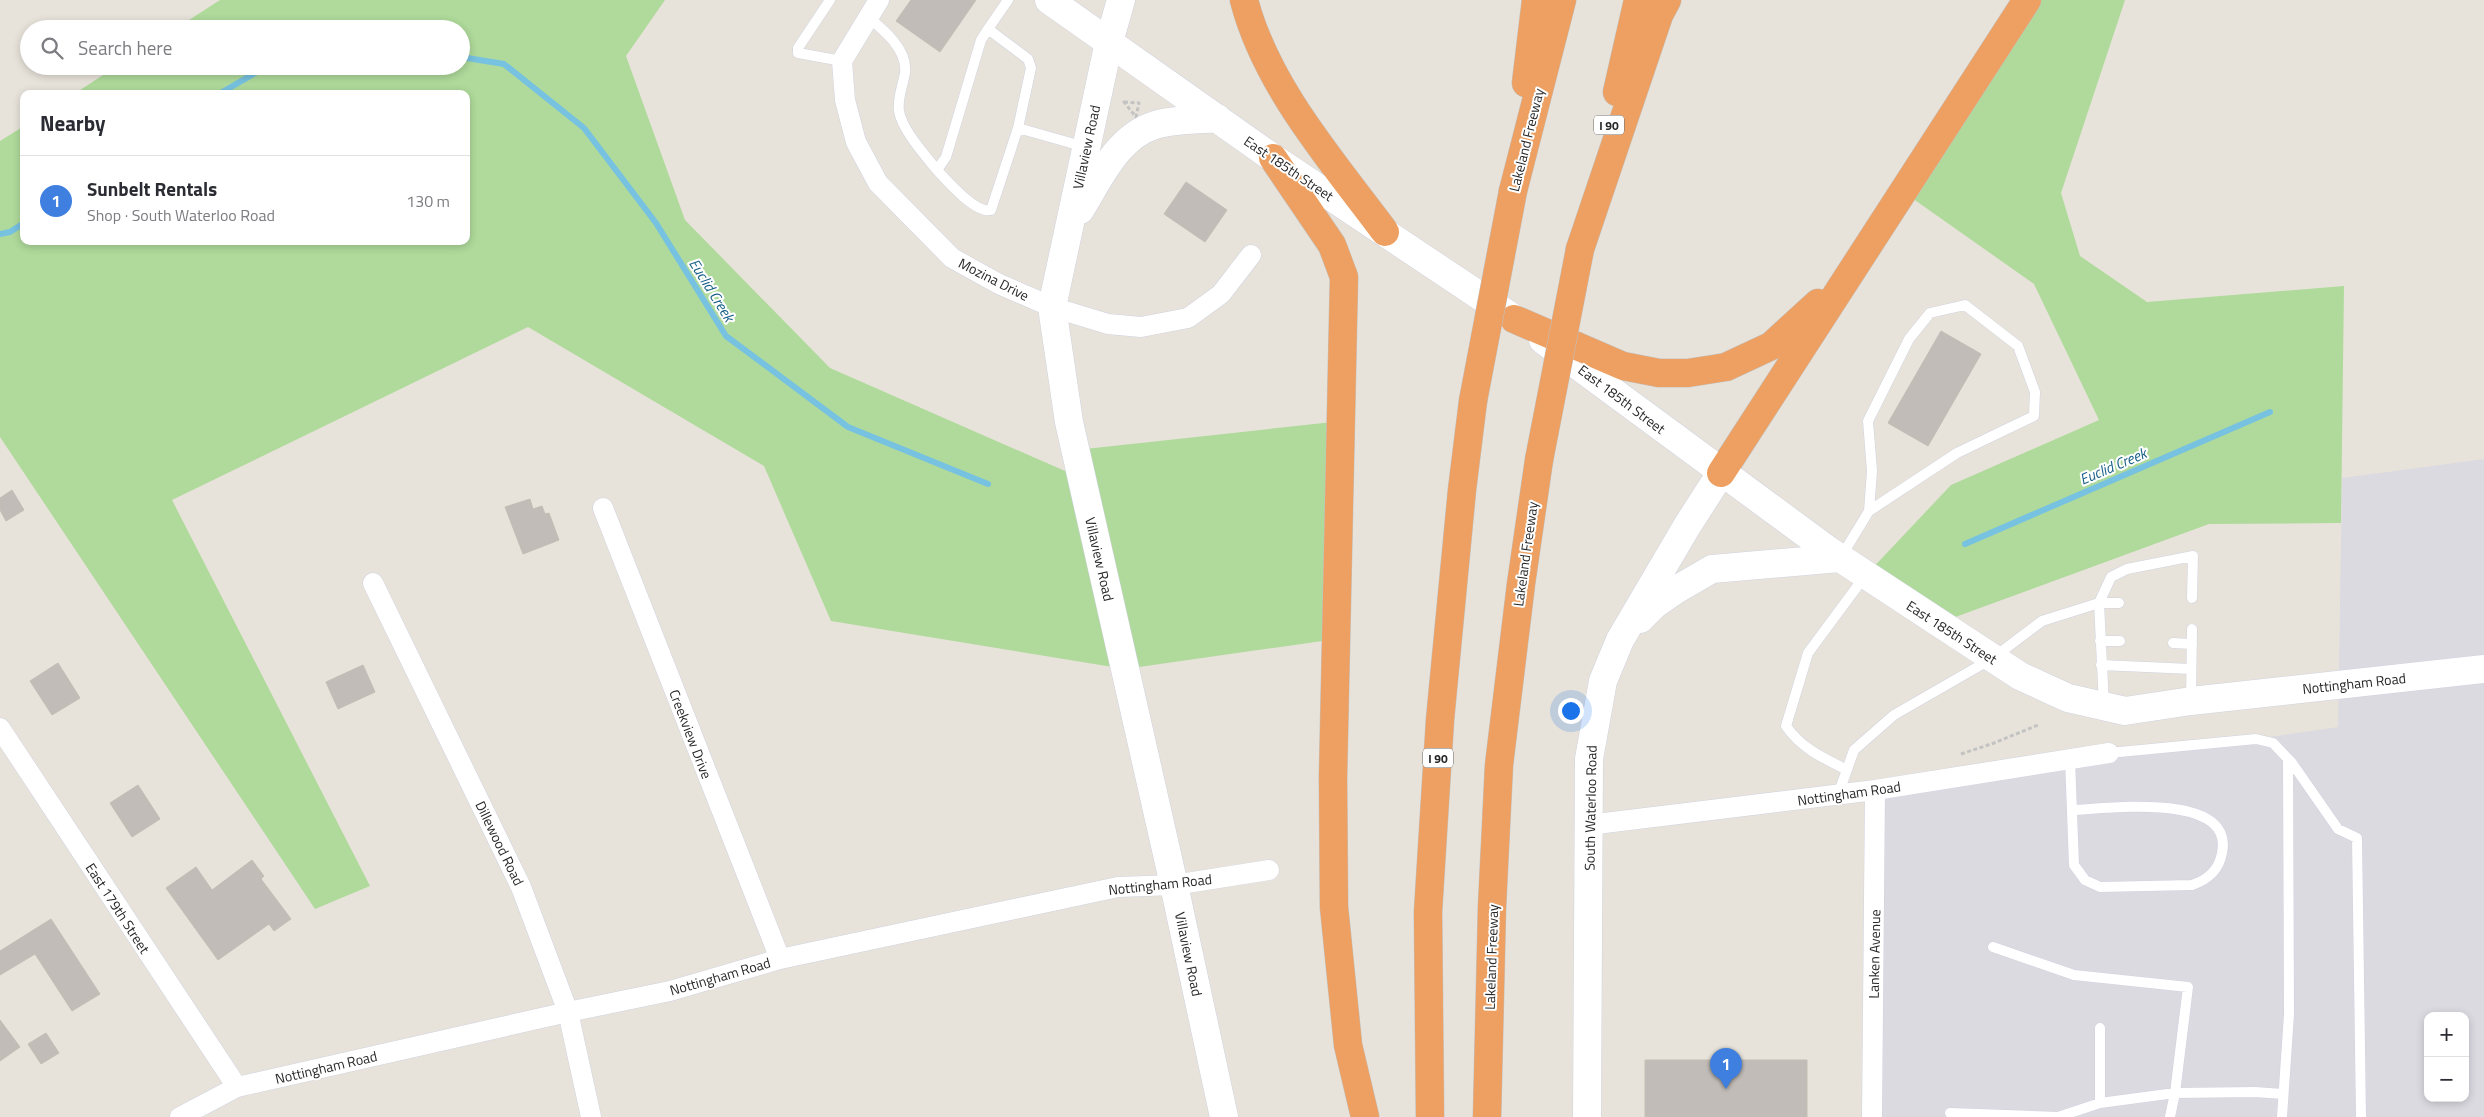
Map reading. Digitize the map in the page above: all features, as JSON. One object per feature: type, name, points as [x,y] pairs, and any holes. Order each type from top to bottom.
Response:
[{"type":"highway","points":[[1244,0],[1250,23],[1292,108],[1385,232]]},
{"type":"highway","points":[[1513,191],[1536,0]]},
{"type":"highway","name":"Lakeland Freeway","points":[[1430,1117],[1428,902],[1440,720],[1462,490],[1474,401],[1513,191],[1562,0]]},
{"type":"highway","name":"Lakeland Freeway","points":[[1487,1117],[1491,937],[1499,765],[1521,584],[1539,460],[1580,249],[1638,0]]},
{"type":"highway","points":[[1580,249],[1659,15],[1667,0]]},
{"type":"highway","points":[[1721,472],[2027,0]]},
{"type":"highway","points":[[1273,158],[1332,245],[1344,277],[1333,778],[1334,907],[1348,1045],[1365,1117]]},
{"type":"highway","points":[[1514,319],[1622,366],[1659,373],[1688,373],[1726,367],[1771,346],[1845,278]]},
{"type":"street","name":"East 185th Street","points":[[1050,0],[1273,158],[1514,319],[1840,558],[2020,676],[2068,698],[2125,711],[2225,697]]},
{"type":"street","name":"Villaview Road","points":[[1121,0],[1109,42],[1052,307],[1069,422],[1174,885],[1224,1117]]},
{"type":"street","points":[[842,61],[872,6]]},
{"type":"street","name":"Mozina Drive","points":[[842,61],[845,100],[856,142],[878,183],[952,258],[999,284],[1052,307],[1108,324],[1141,327],[1188,318],[1221,294],[1251,255]]},
{"type":"street","points":[[1070,226],[1115,154],[1134,134],[1156,124],[1217,118]]},
{"type":"street","name":"South Waterloo Road","points":[[1587,1117],[1589,760],[1594,722],[1603,681],[1620,640],[1721,472]]},
{"type":"street","name":"Creekview Drive","points":[[603,508],[780,959]]},
{"type":"street","points":[[1620,640],[1654,605],[1712,569],[1840,558]]},
{"type":"street","name":"Dillewood Road","points":[[373,583],[521,887],[568,1012],[591,1117]]},
{"type":"street","name":"Nottingham Road","points":[[2225,697],[2484,668]]},
{"type":"street","name":"East 179th Street","points":[[0,728],[237,1088]]},
{"type":"street","name":"Nottingham Road","points":[[1588,825],[1875,790],[2109,752]]},
{"type":"street","name":"Lanken Avenue","points":[[1872,1117],[1875,790]]},
{"type":"street","name":"Nottingham Road","points":[[180,1117],[237,1088],[568,1012],[670,991],[780,959],[1118,887],[1174,885],[1269,870]]},
{"type":"lane","points":[[830,0],[798,48],[798,53],[842,61]]},
{"type":"lane","points":[[937,170],[946,157],[981,40],[1008,0]]},
{"type":"lane","points":[[872,6],[880,26],[904,57],[905,71],[899,112],[916,146],[937,170],[978,208],[986,212],[991,210],[1018,128],[1031,68],[1028,59],[988,29]]},
{"type":"lane","points":[[1018,128],[1086,148]]},
{"type":"lane","points":[[1840,558],[1868,511],[1872,471],[1868,420],[1909,339],[1930,313],[1965,305],[2018,346],[2035,392],[2034,416],[1957,453],[1868,511]]},
{"type":"lane","points":[[2104,706],[2099,603],[2110,577],[2128,569],[2193,556],[2192,598]]},
{"type":"lane","points":[[1847,770],[1811,752],[1794,738],[1786,726],[1808,653],[1866,575]]},
{"type":"lane","points":[[1838,795],[1854,750],[1894,715],[1993,658],[2042,621],[2099,603],[2119,604]]},
{"type":"lane","points":[[2191,701],[2192,629]]},
{"type":"lane","points":[[2100,641],[2120,641]]},
{"type":"lane","points":[[2173,643],[2192,644]]},
{"type":"lane","points":[[2101,665],[2191,669]]},
{"type":"lane","points":[[2109,752],[2256,739],[2273,743],[2288,759],[2338,829],[2357,838],[2361,1117]]},
{"type":"lane","points":[[2070,759],[2074,865],[2085,880],[2100,887],[2192,885],[2203,881],[2214,872],[2221,860],[2223,847],[2220,835],[2213,822],[2204,815],[2173,808],[2072,810]]},
{"type":"lane","points":[[2282,1117],[2289,1014],[2288,759]]},
{"type":"lane","points":[[1993,947],[2074,975],[2148,981],[2188,987],[2175,1093],[2170,1117]]},
{"type":"lane","points":[[2100,1028],[2100,1103]]},
{"type":"lane","points":[[1950,1113],[2058,1117],[2100,1103],[2175,1093],[2255,1092],[2284,1094]]},
{"type":"path","points":[[1953,778],[1950,765],[1952,757],[1994,743],[2038,725]]},
{"type":"shaded area","points":[[2484,459],[2484,1117],[1872,1117],[1875,790],[2109,753],[2256,739],[2338,727],[2342,478]]},
{"type":"green space","points":[[220,0],[665,0],[626,56],[685,220],[830,368],[1081,478],[1076,450],[1342,421],[1336,639],[1125,669],[831,621],[764,466],[528,327],[172,500],[370,886],[315,909],[0,437],[0,141],[20,128],[20,245],[470,245],[470,90],[80,90],[103,75],[470,75],[470,20],[189,20]]},
{"type":"green space","points":[[2027,0],[2125,0],[2061,193],[2080,256],[2147,302],[2344,286],[2341,523],[2209,524],[1939,623],[1866,575],[1951,485],[2099,420],[2034,284],[1902,191]]},
{"type":"building","points":[[911,0],[976,0],[940,52],[896,21]]},
{"type":"building","points":[[1186,182],[1227,210],[1205,242],[1164,214]]},
{"type":"building","points":[[1941,331],[1981,354],[1928,446],[1888,423]]},
{"type":"building","points":[[12,490],[24,510],[6,521],[0,510],[0,498]]},
{"type":"building","points":[[530,499],[533,509],[542,506],[545,514],[549,513],[559,540],[523,554],[505,507]]},
{"type":"building","points":[[58,663],[80,698],[52,715],[30,681]]},
{"type":"building","points":[[363,665],[375,692],[338,709],[326,682]]},
{"type":"building","points":[[138,785],[160,819],[132,837],[110,803]]},
{"type":"building","points":[[252,860],[264,876],[261,879],[291,919],[274,931],[269,924],[218,960],[166,888],[196,867],[212,890]]},
{"type":"building","points":[[51,919],[100,994],[72,1011],[35,954],[0,975],[0,951]]},
{"type":"building","points":[[0,1020],[20,1047],[0,1061]]},
{"type":"building","points":[[46,1033],[59,1053],[41,1064],[28,1044]]},
{"type":"building","points":[[1645,1060],[1807,1060],[1807,1117],[1645,1117]]},
{"type":"waterway","name":"Euclid Creek","points":[[470,58],[504,64],[584,128],[656,223],[726,336],[848,427],[988,484]]},
{"type":"waterway","name":"Euclid Creek","points":[[226,90],[252,75]]},
{"type":"waterway","name":"Euclid Creek","points":[[0,234],[10,232],[20,226]]},
{"type":"waterway","name":"Euclid Creek","points":[[1965,544],[2270,412]]},
{"type":"place","name":"Sunbelt Rentals","points":[[1726,1089]]}]
